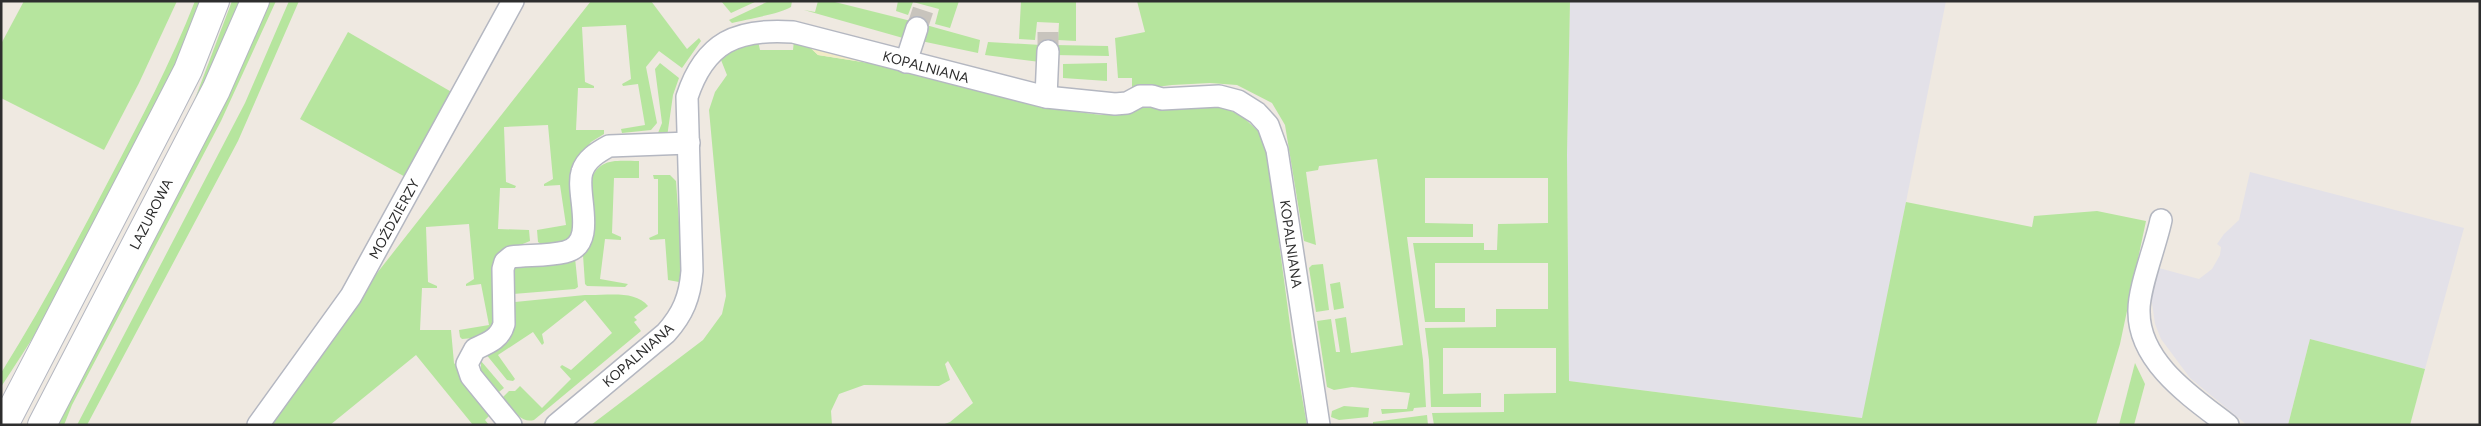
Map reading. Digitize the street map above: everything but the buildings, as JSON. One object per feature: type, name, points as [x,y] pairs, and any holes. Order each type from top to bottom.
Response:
[{"type":"main road","points":[[4,425],[166,115],[188,70],[214,1]]},
{"type":"main road","name":"LAZUROWA","points":[[42,425],[216,90],[255,1]]},
{"type":"street","name":"MOŹDZIERZY","points":[[258,425],[351,296],[513,1]]},
{"type":"street","points":[[906,62],[917,28]]},
{"type":"street","name":"KOPALNIANA","points":[[556,425],[666,333],[681,316],[691,291],[692,271],[687,97],[697,69],[719,46],[739,37],[765,31],[793,32],[1046,96],[1115,104],[1127,103],[1140,96],[1152,96],[1162,99],[1219,96],[1238,101],[1257,113],[1268,125],[1277,150],[1319,425]]},
{"type":"street","points":[[1046,96],[1048,51]]},
{"type":"street","points":[[511,425],[471,376],[467,364],[475,348],[490,342],[502,331],[504,324],[502,268],[505,262],[511,257],[567,252],[580,242],[584,227],[581,173],[587,162],[599,152],[609,146],[689,142]]},
{"type":"street","points":[[2161,220],[2138,312],[2142,332],[2155,358],[2167,373],[2185,391],[2228,425]]},
{"type":"shaded area","points":[[1570,1],[1946,1],[1863,418],[1569,381],[1567,155]]},
{"type":"shaded area","points":[[2250,172],[2464,228],[2425,369],[2310,339],[2288,425],[2247,425],[2190,378],[2161,339],[2155,324],[2151,296],[2159,268],[2199,279],[2212,269],[2220,255],[2221,247],[2217,244],[2224,234],[2239,220]]},
{"type":"green space","points":[[24,1],[177,1],[139,83],[104,150],[1,98],[1,44]]},
{"type":"green space","points":[[195,1],[202,1],[161,99],[34,336],[1,387],[1,373],[57,278],[132,136],[186,24]]},
{"type":"green space","points":[[232,1],[243,1],[219,55],[190,112]]},
{"type":"green space","points":[[270,1],[276,1],[221,121],[72,405],[64,425],[58,425],[247,53]]},
{"type":"green space","points":[[289,1],[299,1],[238,141],[87,425],[77,425],[245,103]]},
{"type":"green space","points":[[591,1],[651,1],[687,49],[699,38],[701,41],[682,68],[659,51],[646,67],[657,123],[651,130],[622,133],[621,129],[645,125],[638,84],[623,86],[622,84],[631,79],[626,25],[582,27],[585,82],[594,86],[594,88],[578,88],[576,130],[604,130],[604,134],[591,142],[581,155],[576,233],[564,242],[541,244],[538,242],[537,230],[566,225],[560,185],[544,186],[544,184],[553,179],[548,125],[504,127],[506,182],[516,186],[515,188],[500,188],[498,229],[529,230],[530,241],[508,250],[497,322],[485,337],[462,339],[459,330],[489,325],[481,284],[466,286],[466,284],[474,279],[469,224],[426,227],[428,282],[437,286],[437,288],[422,288],[420,330],[451,330],[454,363],[493,412],[485,420],[489,425],[473,425],[416,355],[330,425],[267,425],[370,282]]},
{"type":"green space","points":[[721,1],[757,1],[731,13]]},
{"type":"green space","points":[[769,1],[792,1],[791,7],[786,10],[732,23],[729,20]]},
{"type":"green space","points":[[818,1],[831,1],[911,21],[903,38],[804,10],[815,12]]},
{"type":"green space","points":[[898,1],[959,1],[950,28],[935,24],[939,9],[913,2],[908,15],[896,11]]},
{"type":"green space","points":[[1021,1],[1076,1],[1076,41],[1058,40],[1059,23],[1037,22],[1035,40],[1019,39]]},
{"type":"green space","points":[[1137,1],[1570,1],[1567,155],[1569,381],[1862,418],[1906,202],[2032,227],[2034,216],[2097,211],[2146,221],[2120,344],[2096,425],[1434,425],[1432,413],[1504,412],[1504,394],[1556,393],[1556,348],[1443,348],[1443,394],[1481,393],[1481,407],[1431,407],[1429,360],[1425,328],[1496,327],[1496,309],[1548,309],[1548,263],[1435,263],[1435,308],[1465,308],[1465,322],[1425,322],[1413,243],[1484,243],[1484,250],[1497,250],[1498,224],[1548,223],[1548,178],[1425,178],[1425,223],[1473,224],[1473,237],[1407,237],[1423,360],[1426,407],[1414,408],[1413,411],[1382,414],[1381,409],[1407,409],[1410,393],[1352,387],[1334,390],[1327,387],[1317,321],[1331,319],[1336,352],[1340,352],[1335,319],[1346,317],[1351,353],[1403,345],[1377,159],[1319,166],[1318,170],[1306,172],[1316,245],[1304,241],[1285,125],[1272,103],[1237,85],[1210,83],[1132,90],[1132,78],[1118,78],[1115,38],[1145,32]]},
{"type":"green space","points":[[926,25],[980,40],[978,53],[921,41]]},
{"type":"green space","points":[[348,32],[455,94],[409,179],[300,119]]},
{"type":"green space","points":[[794,40],[803,41],[818,55],[894,67],[1040,107],[1101,115],[1124,114],[1141,103],[1210,105],[1228,109],[1244,118],[1258,131],[1267,152],[1292,340],[1307,425],[942,425],[950,422],[973,403],[948,361],[945,364],[950,380],[939,386],[864,385],[839,394],[831,411],[832,425],[591,425],[703,340],[722,314],[726,296],[709,110],[715,92],[727,75],[721,60],[733,50],[758,41],[760,50],[793,50]]},
{"type":"green space","points":[[988,42],[1041,45],[1040,62],[985,55]]},
{"type":"green space","points":[[1054,45],[1108,46],[1109,56],[1054,55]]},
{"type":"green space","points":[[660,63],[679,78],[673,95],[667,137],[653,135],[658,133],[662,123],[655,69]]},
{"type":"green space","points":[[1107,63],[1107,81],[1063,78],[1063,64]]},
{"type":"green space","points":[[639,161],[639,178],[614,178],[612,233],[621,237],[621,240],[605,239],[600,279],[628,284],[625,287],[587,286],[585,284],[583,255],[589,184],[598,169],[608,162]]},
{"type":"green space","points":[[653,175],[670,175],[676,181],[682,264],[679,282],[668,280],[665,239],[650,240],[649,238],[658,234],[658,179],[654,179]]},
{"type":"green space","points":[[575,258],[578,287],[575,289],[513,294],[511,269],[516,264]]},
{"type":"green space","points":[[1323,264],[1329,310],[1316,312],[1309,268],[1312,265]]},
{"type":"green space","points":[[1340,282],[1344,308],[1334,310],[1330,284]]},
{"type":"green space","points":[[619,294],[635,297],[642,301],[648,306],[634,317],[637,320],[634,322],[641,331],[534,420],[524,420],[502,398],[509,391],[515,391],[520,386],[542,408],[571,379],[560,367],[562,365],[571,370],[612,333],[585,300],[542,334],[544,343],[542,345],[533,332],[498,355],[515,379],[513,381],[507,380],[485,353],[507,343],[511,337],[511,317],[515,302],[585,295]]},
{"type":"green space","points":[[2310,339],[2425,369],[2410,425],[2288,425]]},
{"type":"green space","points":[[481,361],[504,388],[499,392],[481,371]]},
{"type":"green space","points":[[2135,363],[2145,384],[2134,425],[2119,425]]},
{"type":"green space","points":[[1344,406],[1369,408],[1368,417],[1339,420],[1331,417],[1332,411]]},
{"type":"green space","points":[[1427,415],[1428,425],[1373,425],[1373,422]]},
{"type":"sand","points":[[803,41],[894,67],[818,55]]},
{"type":"tunnel","points":[[917,28],[923,10]]},
{"type":"tunnel","points":[[1048,32],[1048,51]]}]
